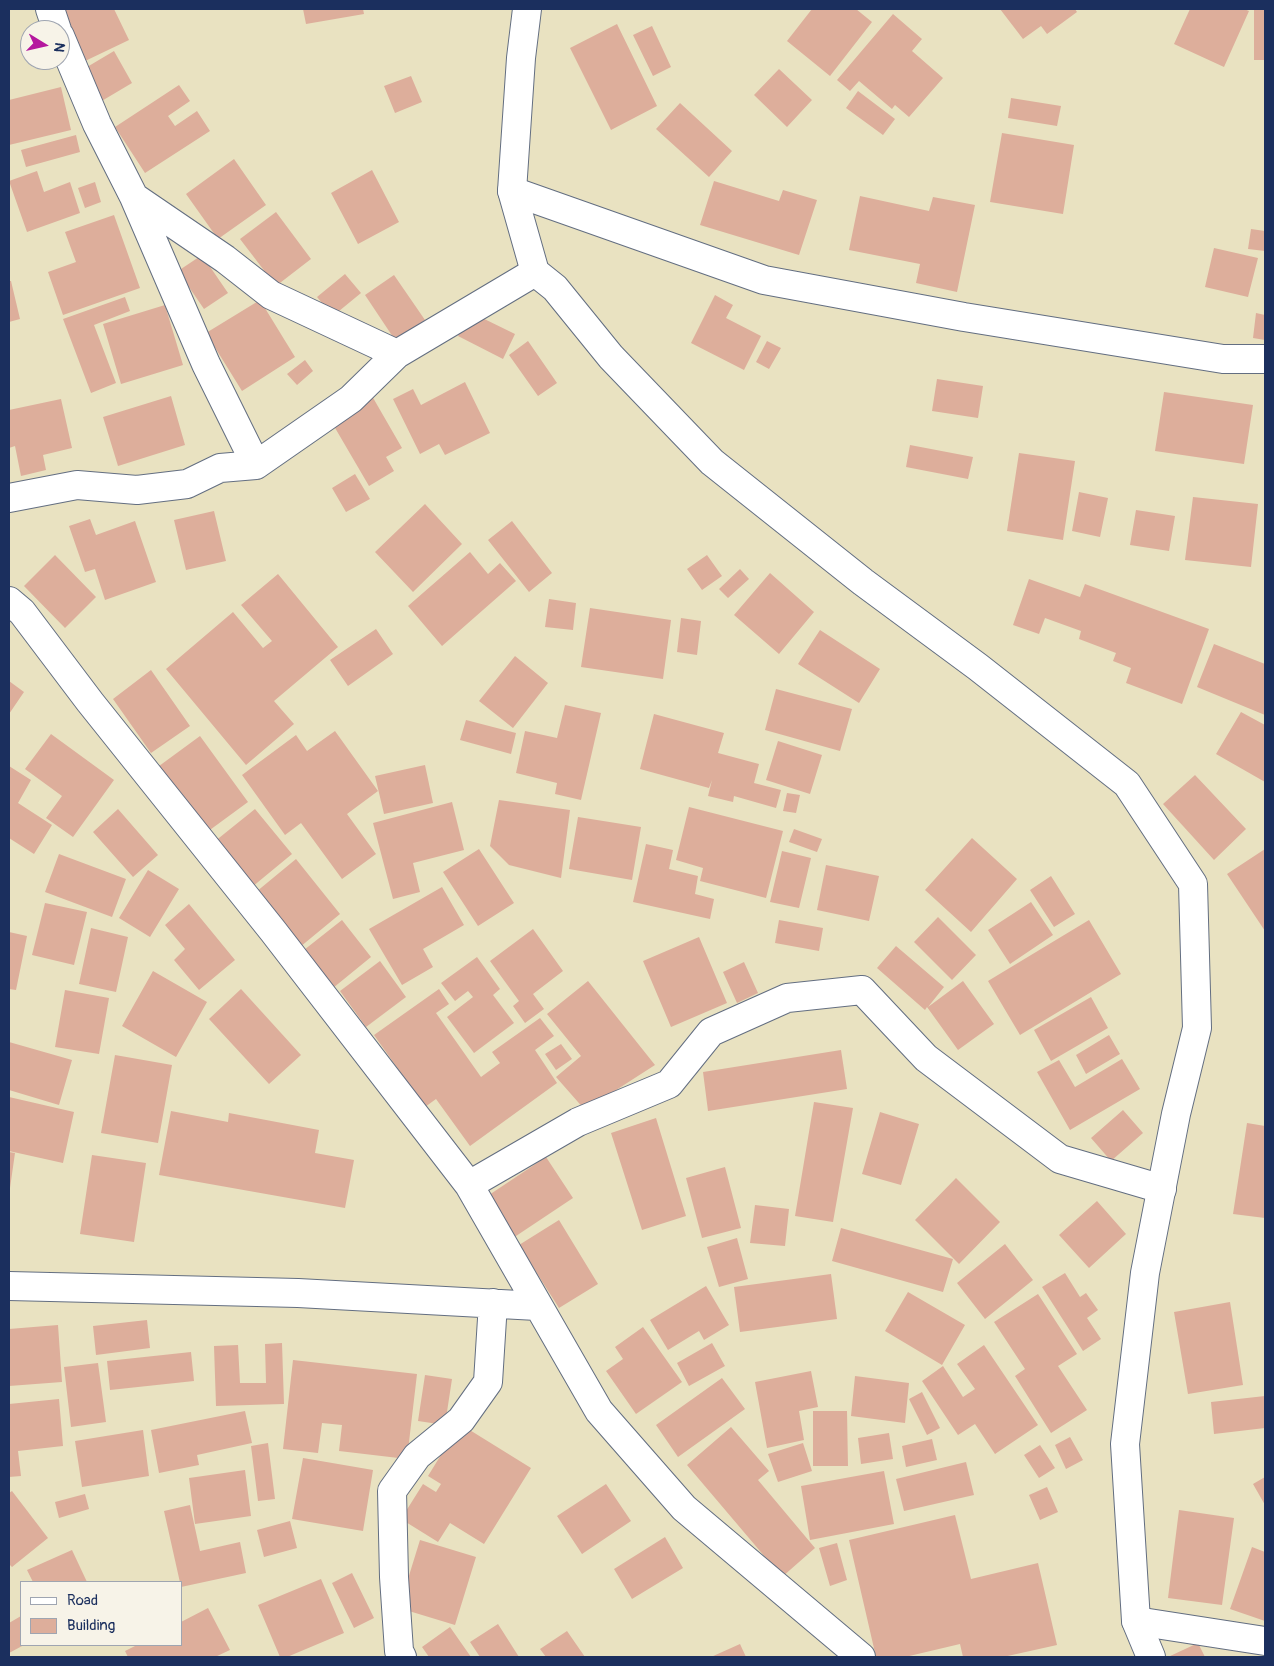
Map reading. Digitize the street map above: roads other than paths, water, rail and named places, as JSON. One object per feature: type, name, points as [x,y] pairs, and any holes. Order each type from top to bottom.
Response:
[{"type":"main road","points":[[527,9],[521,58],[512,191],[535,272],[555,288],[611,357],[712,462],[863,582],[978,667],[1127,784],[1193,884],[1197,1028],[1176,1114],[1145,1273],[1126,1444],[1136,1621],[1151,1657]]},
{"type":"main road","points":[[70,59],[98,124],[134,197],[206,364],[256,464]]},
{"type":"main road","points":[[512,191],[764,280],[964,317],[1204,356],[1265,359]]},
{"type":"main road","points":[[134,197],[225,259],[271,295],[397,354]]},
{"type":"main road","points":[[9,498],[77,485],[137,490],[187,484],[220,468],[256,464],[351,398],[397,354],[535,272]]},
{"type":"main road","points":[[9,601],[22,612],[90,702],[273,932],[469,1185],[598,1411],[684,1508],[861,1657]]},
{"type":"main road","points":[[469,1185],[578,1122],[669,1084],[711,1032],[787,998],[862,990],[926,1058],[1060,1159],[1162,1189]]},
{"type":"main road","points":[[9,1286],[298,1294],[537,1306]]},
{"type":"main road","points":[[402,1657],[399,1651],[394,1577],[392,1491],[417,1456],[461,1420],[488,1382],[493,1303]]},
{"type":"main road","points":[[1136,1621],[1265,1641]]}]
